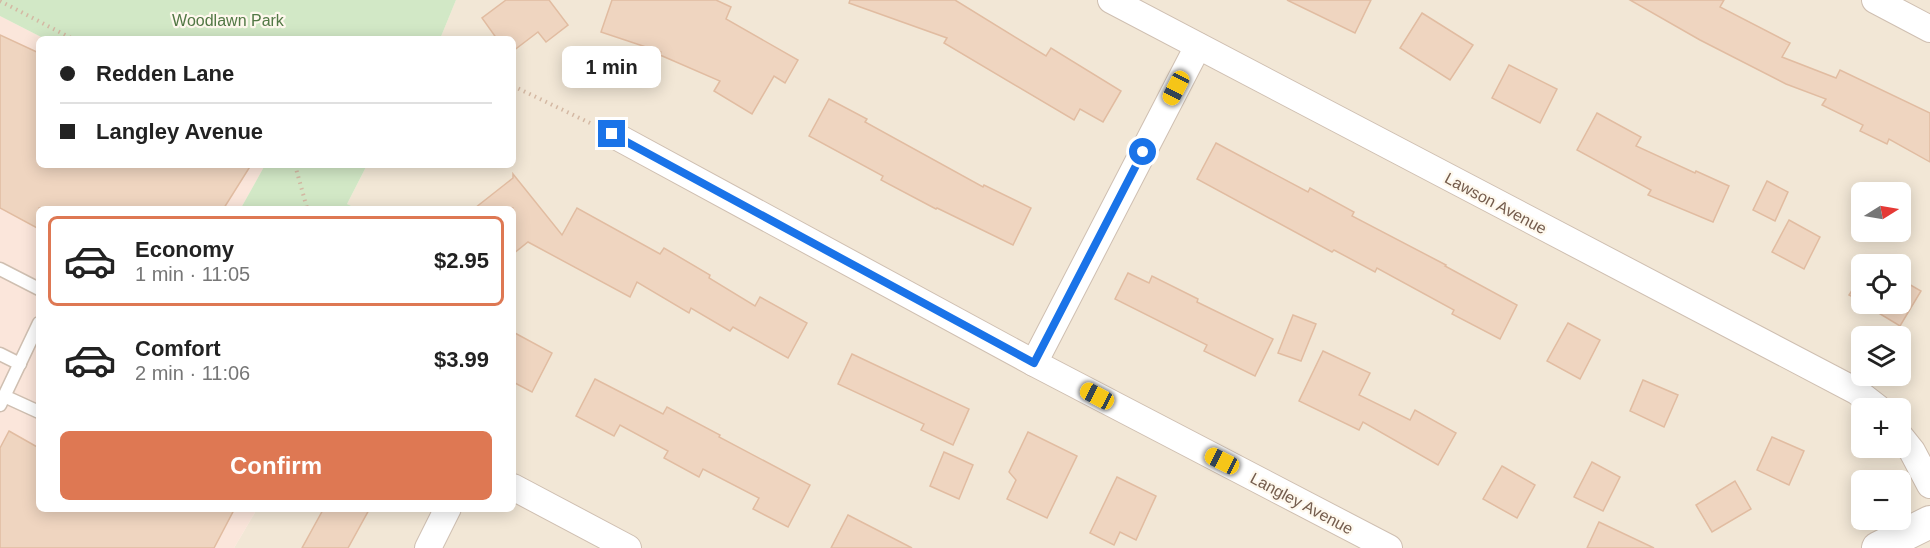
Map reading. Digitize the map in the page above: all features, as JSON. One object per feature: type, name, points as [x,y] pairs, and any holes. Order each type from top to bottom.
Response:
[{"type":"street","name":"Lawson Avenue","points":[[1111,0],[1856,391],[1865,398]]},
{"type":"street","points":[[1875,0],[1930,29]]},
{"type":"street","points":[[1034,363],[1198,46]]},
{"type":"street","name":"Langley Avenue","points":[[612,134],[1034,363],[1389,548]]},
{"type":"street","points":[[1911,450],[1930,485]]},
{"type":"street","points":[[516,489],[628,548]]},
{"type":"street","points":[[428,548],[446,512]]},
{"type":"street","points":[[1878,548],[1930,522]]},
{"type":"lane","points":[[0,269],[36,287]]},
{"type":"lane","points":[[36,329],[2,400],[36,411]]},
{"type":"lane","points":[[0,354],[20,364]]},
{"type":"path","points":[[0,1],[67,36]]},
{"type":"path","points":[[516,87],[612,134]]},
{"type":"path","points":[[296,168],[306,206]]},
{"type":"shaded area","points":[[456,0],[1930,0],[1930,548],[234,548],[255,512],[516,512],[516,206],[352,206],[347,204],[365,168],[516,168],[516,36],[441,36]]},
{"type":"shaded area","points":[[0,16],[39,36],[36,36],[36,168],[263,168],[242,206],[36,206],[36,512],[255,512],[234,548],[0,548]]},
{"type":"green space","name":"Woodlawn Park","points":[[0,0],[456,0],[441,36],[39,36],[0,16]]},
{"type":"green space","points":[[263,168],[365,168],[347,204],[352,206],[242,206]]},
{"type":"building","points":[[506,0],[549,0],[568,25],[546,42],[538,32],[516,49],[516,36],[495,36],[482,18]]},
{"type":"building","points":[[612,0],[716,0],[731,7],[726,19],[798,60],[785,83],[774,76],[752,114],[714,91],[720,81],[660,55],[661,52],[601,32]]},
{"type":"building","points":[[850,0],[955,0],[1046,56],[1051,48],[1121,91],[1103,122],[1080,109],[1074,120],[944,43],[947,38],[849,3]]},
{"type":"building","points":[[1287,0],[1371,0],[1355,33]]},
{"type":"building","points":[[1630,0],[1724,0],[1720,7],[1790,43],[1782,57],[1836,78],[1840,70],[1930,113],[1930,162],[1889,139],[1887,144],[1860,131],[1863,125],[1822,105],[1826,99],[1786,84],[1700,40]]},
{"type":"building","points":[[1422,13],[1473,45],[1450,80],[1400,48]]},
{"type":"building","points":[[0,35],[36,52],[36,168],[249,168],[225,206],[36,206],[36,227],[0,208]]},
{"type":"building","points":[[1509,65],[1557,89],[1540,123],[1492,98]]},
{"type":"building","points":[[829,99],[867,119],[865,122],[983,187],[984,185],[1031,208],[1013,245],[881,180],[883,176],[809,136]]},
{"type":"building","points":[[1597,113],[1641,137],[1636,146],[1729,186],[1713,222],[1648,195],[1651,190],[1577,150]]},
{"type":"building","points":[[1216,143],[1308,192],[1310,188],[1354,212],[1352,216],[1517,305],[1500,339],[1452,314],[1454,310],[1377,268],[1375,272],[1334,250],[1332,252],[1197,179]]},
{"type":"building","points":[[513,174],[562,235],[577,208],[660,254],[664,248],[710,275],[709,278],[755,306],[760,297],[807,323],[788,358],[733,327],[730,331],[691,308],[689,313],[637,282],[630,297],[528,242],[516,252],[516,206],[478,206],[513,178]]},
{"type":"building","points":[[1767,181],[1788,192],[1775,221],[1753,210]]},
{"type":"building","points":[[1789,220],[1820,237],[1804,269],[1772,252]]},
{"type":"building","points":[[1128,273],[1149,283],[1152,276],[1198,299],[1197,302],[1273,339],[1255,376],[1204,351],[1207,345],[1115,299]]},
{"type":"building","points":[[1911,285],[1921,291],[1911,308]]},
{"type":"building","points":[[1880,314],[1907,314],[1900,326]]},
{"type":"building","points":[[1293,315],[1316,324],[1301,361],[1278,353]]},
{"type":"building","points":[[1568,323],[1600,340],[1580,379],[1547,361]]},
{"type":"building","points":[[516,334],[552,353],[532,392],[516,384]]},
{"type":"building","points":[[1323,351],[1370,373],[1359,395],[1410,420],[1415,410],[1456,433],[1438,465],[1363,422],[1359,430],[1299,401]]},
{"type":"building","points":[[852,354],[969,409],[953,445],[921,430],[924,424],[838,384]]},
{"type":"building","points":[[595,379],[663,414],[667,407],[810,485],[788,527],[753,509],[759,498],[703,469],[699,477],[664,458],[668,451],[620,425],[614,436],[576,416]]},
{"type":"building","points":[[1643,380],[1678,395],[1664,427],[1630,411]]},
{"type":"building","points":[[9,431],[36,446],[36,512],[233,512],[214,548],[0,548],[0,448]]},
{"type":"building","points":[[1028,432],[1077,456],[1047,518],[1007,499],[1016,480],[1009,472]]},
{"type":"building","points":[[1772,437],[1804,451],[1789,485],[1757,470]]},
{"type":"building","points":[[944,452],[973,465],[959,499],[930,486]]},
{"type":"building","points":[[1592,462],[1620,477],[1603,511],[1574,497]]},
{"type":"building","points":[[1502,466],[1535,485],[1517,518],[1483,499]]},
{"type":"building","points":[[1117,477],[1156,496],[1136,540],[1120,532],[1114,545],[1090,533]]},
{"type":"building","points":[[1735,481],[1751,509],[1712,532],[1696,505]]},
{"type":"building","points":[[322,512],[368,512],[348,548],[302,548]]},
{"type":"building","points":[[848,515],[912,548],[831,548]]},
{"type":"building","points":[[1599,522],[1654,548],[1587,548]]},
{"type":"route","points":[[612,134],[1034,363],[1143,152]]}]
